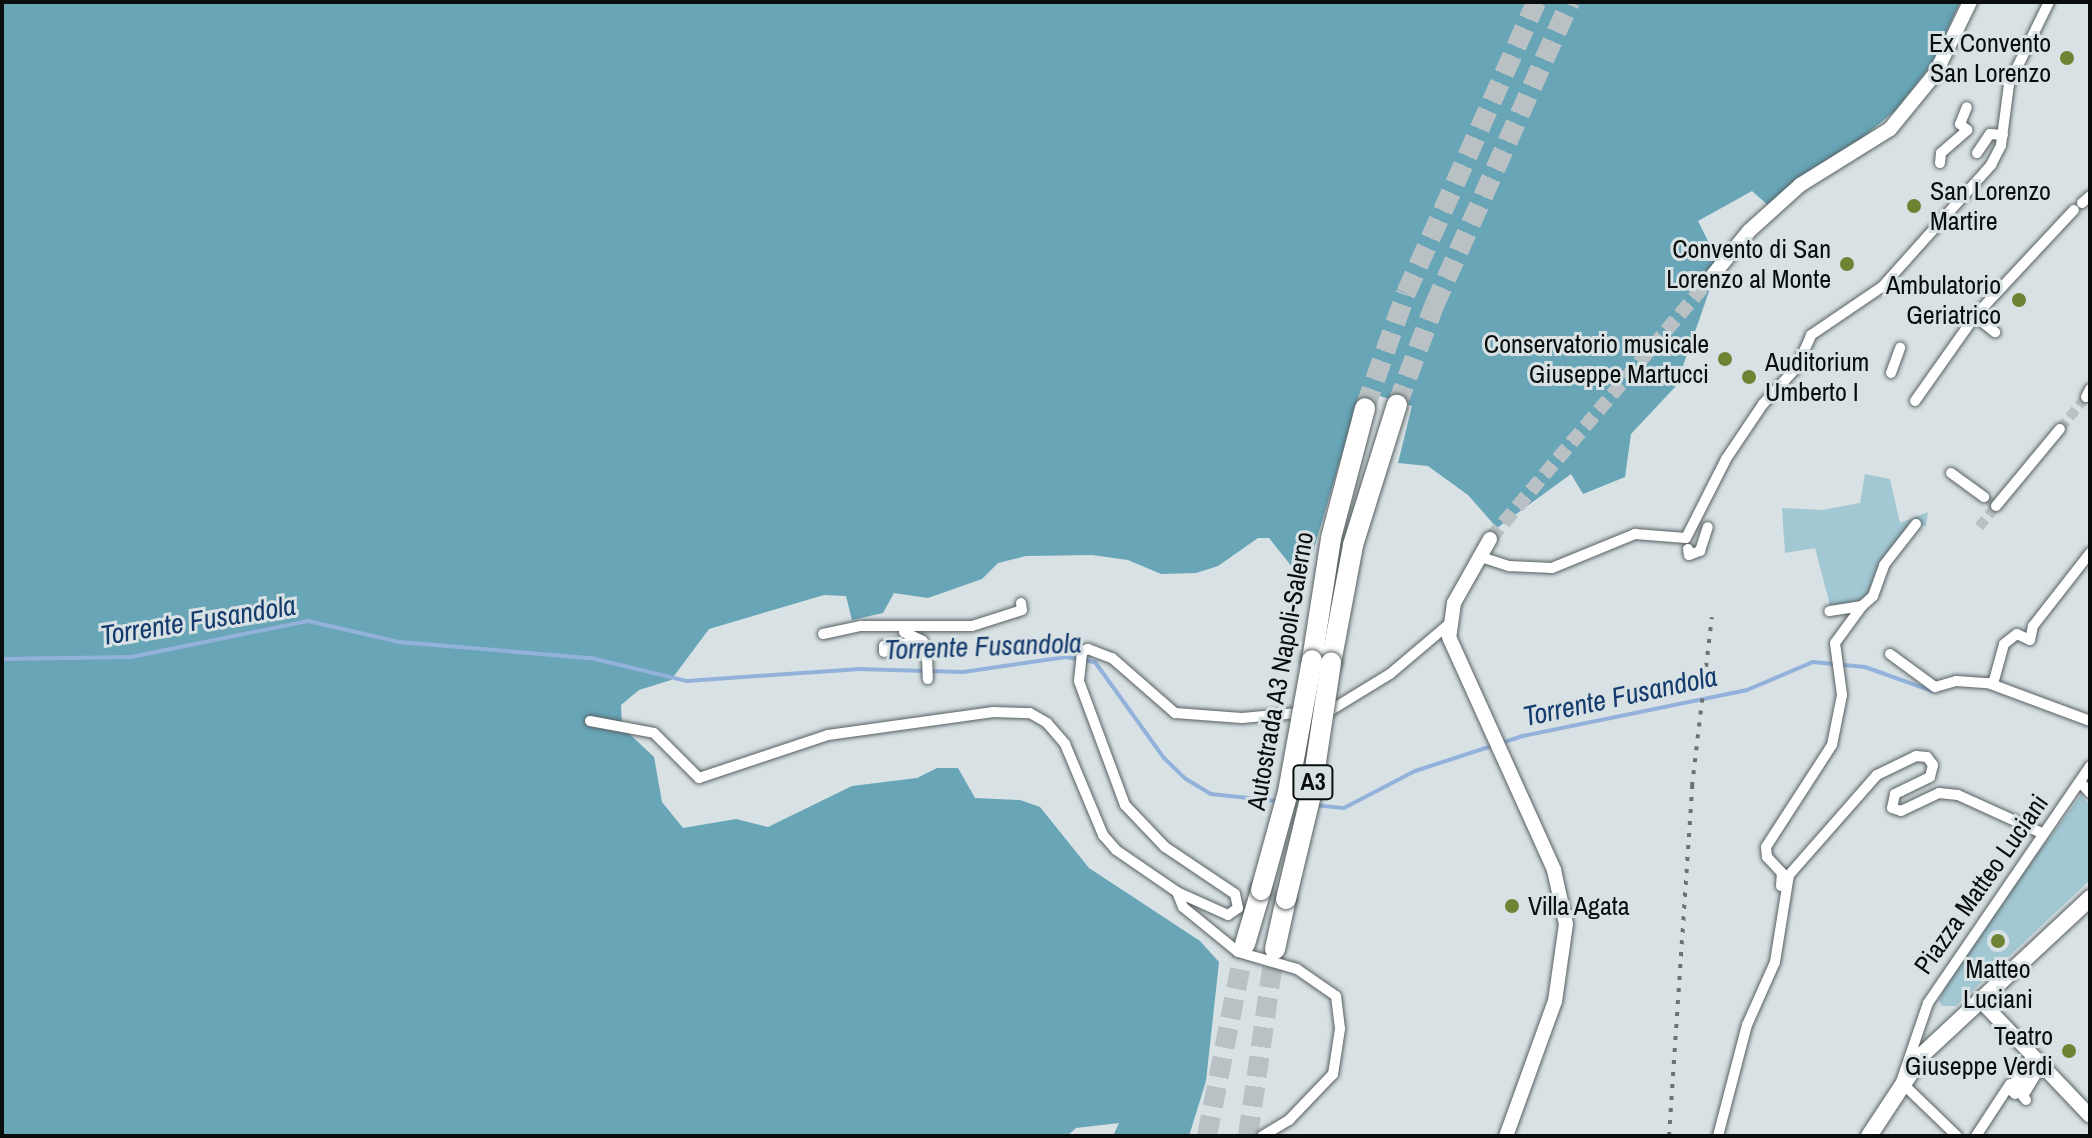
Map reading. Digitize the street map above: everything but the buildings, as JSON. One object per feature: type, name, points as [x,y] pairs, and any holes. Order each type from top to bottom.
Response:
[{"type":"highway","name":"Autostrada A3 Napoli-Salerno","points":[[1245,944],[1353,545],[1397,405]]},
{"type":"highway","name":"Autostrada A3 Napoli-Salerno","points":[[1275,949],[1311,795],[1331,538],[1365,408]]},
{"type":"main road","points":[[1713,275],[1749,231],[1800,185],[1890,129],[1935,74],[1970,2]]},
{"type":"main road","points":[[1490,539],[1478,556],[1449,624],[1452,651],[1542,841],[1563,898],[1565,951],[1555,1001],[1506,1136]]},
{"type":"main road","points":[[1869,1136],[1901,1082],[1942,1036],[2090,898]]},
{"type":"main road","points":[[1979,999],[2090,1116]]},
{"type":"street","points":[[1478,556],[1509,566],[1552,568],[1635,534],[1674,539],[1690,533],[1726,459],[1763,404],[1797,367],[1811,335],[1882,287],[1991,165],[2003,135],[2009,84],[2049,2]]},
{"type":"street","points":[[1940,163],[1941,153],[1967,130],[1960,124],[1967,107]]},
{"type":"street","points":[[1977,153],[1990,134],[2003,135]]},
{"type":"street","points":[[1915,401],[1975,316],[2082,203]]},
{"type":"street","points":[[1975,316],[1995,332]]},
{"type":"street","points":[[1889,368],[1900,348]]},
{"type":"street","points":[[1996,506],[2060,429]]},
{"type":"street","points":[[1951,473],[1984,497]]},
{"type":"street","points":[[1777,947],[1782,873],[1767,857],[1766,847],[1832,745],[1841,709],[1840,679],[1833,652],[1838,637],[1873,596],[1884,565],[1916,524]]},
{"type":"street","points":[[1688,549],[1689,555],[1703,547],[1708,527]]},
{"type":"street","points":[[1993,684],[2004,644],[2017,634],[2030,640],[2033,626],[2088,559]]},
{"type":"street","points":[[823,634],[857,626],[973,625],[1022,610],[1021,603]]},
{"type":"street","points":[[1829,611],[1862,606]]},
{"type":"street","points":[[590,721],[654,733],[699,778],[828,735],[1018,710],[1042,719],[1065,744],[1103,835],[1124,858],[1220,915],[1238,908],[1231,890],[1165,847],[1125,805],[1078,668],[1082,652],[1088,649],[1112,658],[1175,713],[1242,718],[1331,710],[1390,674],[1449,624]]},
{"type":"street","points":[[857,626],[923,640],[884,646],[884,652]]},
{"type":"street","points":[[1890,654],[1935,687],[1967,680],[1993,684],[2090,721]]},
{"type":"street","points":[[927,656],[928,679]]},
{"type":"street","points":[[1718,1136],[1732,1070],[1777,947],[1789,875],[1877,775],[1916,756],[1930,760],[1930,777],[1890,799],[1892,808],[1901,811],[1939,793],[1958,795],[2044,834]]},
{"type":"street","points":[[2081,783],[2090,766]]},
{"type":"street","name":"Piazza Matteo Luciani","points":[[1901,1082],[1920,1026],[1941,980],[2081,783],[2090,793]]},
{"type":"street","points":[[1177,892],[1183,907],[1238,952],[1297,969],[1336,996],[1340,1029],[1333,1074],[1289,1120],[1262,1136]]},
{"type":"street","points":[[1920,1026],[1925,1040],[1942,1036]]},
{"type":"street","points":[[2026,1100],[2023,1096],[2037,1073],[2032,1070],[2015,1094],[2010,1089],[2031,1054]]},
{"type":"street","points":[[1977,1133],[2031,1054]]},
{"type":"street","points":[[1901,1082],[1957,1136]]},
{"type":"shaded area","points":[[2,2],[1960,2],[1932,64],[1896,110],[1770,207],[1752,191],[1698,221],[1719,263],[1676,386],[1631,434],[1625,477],[1583,494],[1571,474],[1497,528],[1468,495],[1428,466],[1398,463],[1412,406],[1361,390],[1304,582],[1269,538],[1258,538],[1218,566],[1196,573],[1161,574],[1128,560],[1092,555],[1026,556],[998,563],[982,579],[928,598],[894,593],[883,613],[852,620],[846,596],[824,595],[709,629],[671,680],[639,690],[621,705],[622,727],[654,757],[662,802],[683,828],[736,819],[768,827],[852,786],[917,778],[937,768],[958,768],[975,798],[1020,800],[1040,807],[1089,868],[1200,941],[1219,962],[1206,1081],[1189,1136],[1113,1136],[1119,1123],[1076,1128],[1067,1136],[2,1136]]},
{"type":"shaded area","points":[[1865,474],[1890,479],[1900,523],[1928,512],[1926,526],[1911,525],[1862,603],[1830,605],[1815,548],[1785,553],[1782,508],[1822,510],[1860,503]]},
{"type":"shaded area","points":[[2081,795],[2090,805],[2090,880],[1956,1006],[1942,1006],[1939,1000],[1958,962]]},
{"type":"waterway","name":"Torrente Fusandola","points":[[2,659],[131,657],[308,621],[399,642],[591,658],[687,681],[857,669],[963,672],[1066,657],[1095,662],[1164,758],[1186,779],[1211,794],[1277,801]]},
{"type":"waterway","name":"Torrente Fusandola","points":[[1314,805],[1344,808],[1415,771],[1523,736],[1747,690],[1813,662],[1865,667],[1932,691]]},
{"type":"tunnel","points":[[1365,408],[1406,293],[1536,2]]},
{"type":"tunnel","points":[[1397,405],[1434,306],[1570,2]]},
{"type":"tunnel","points":[[1490,539],[1713,275]]},
{"type":"tunnel","points":[[2060,429],[2086,397]]},
{"type":"tunnel","points":[[1979,527],[1996,506],[1984,497]]},
{"type":"tunnel","points":[[1207,1136],[1245,944]]},
{"type":"tunnel","points":[[1248,1136],[1275,949]]},
{"type":"railway","points":[[1669,1136],[1692,786],[1712,617]]},
{"type":"place","name":"Ex Convento San Lorenzo","points":[[2067,58]]},
{"type":"place","name":"San Lorenzo Martire","points":[[1914,206]]},
{"type":"place","name":"Convento di San Lorenzo al Monte","points":[[1847,264]]},
{"type":"place","name":"Ambulatorio Geriatrico","points":[[2019,300]]},
{"type":"place","name":"Conservatorio musicale Giuseppe Martucci","points":[[1725,359]]},
{"type":"place","name":"Auditorium Umberto I","points":[[1749,377]]},
{"type":"place","name":"Villa Agata","points":[[1512,906]]},
{"type":"place","name":"Matteo Luciani","points":[[1998,941]]},
{"type":"place","name":"Teatro Giuseppe Verdi","points":[[2069,1051]]}]
